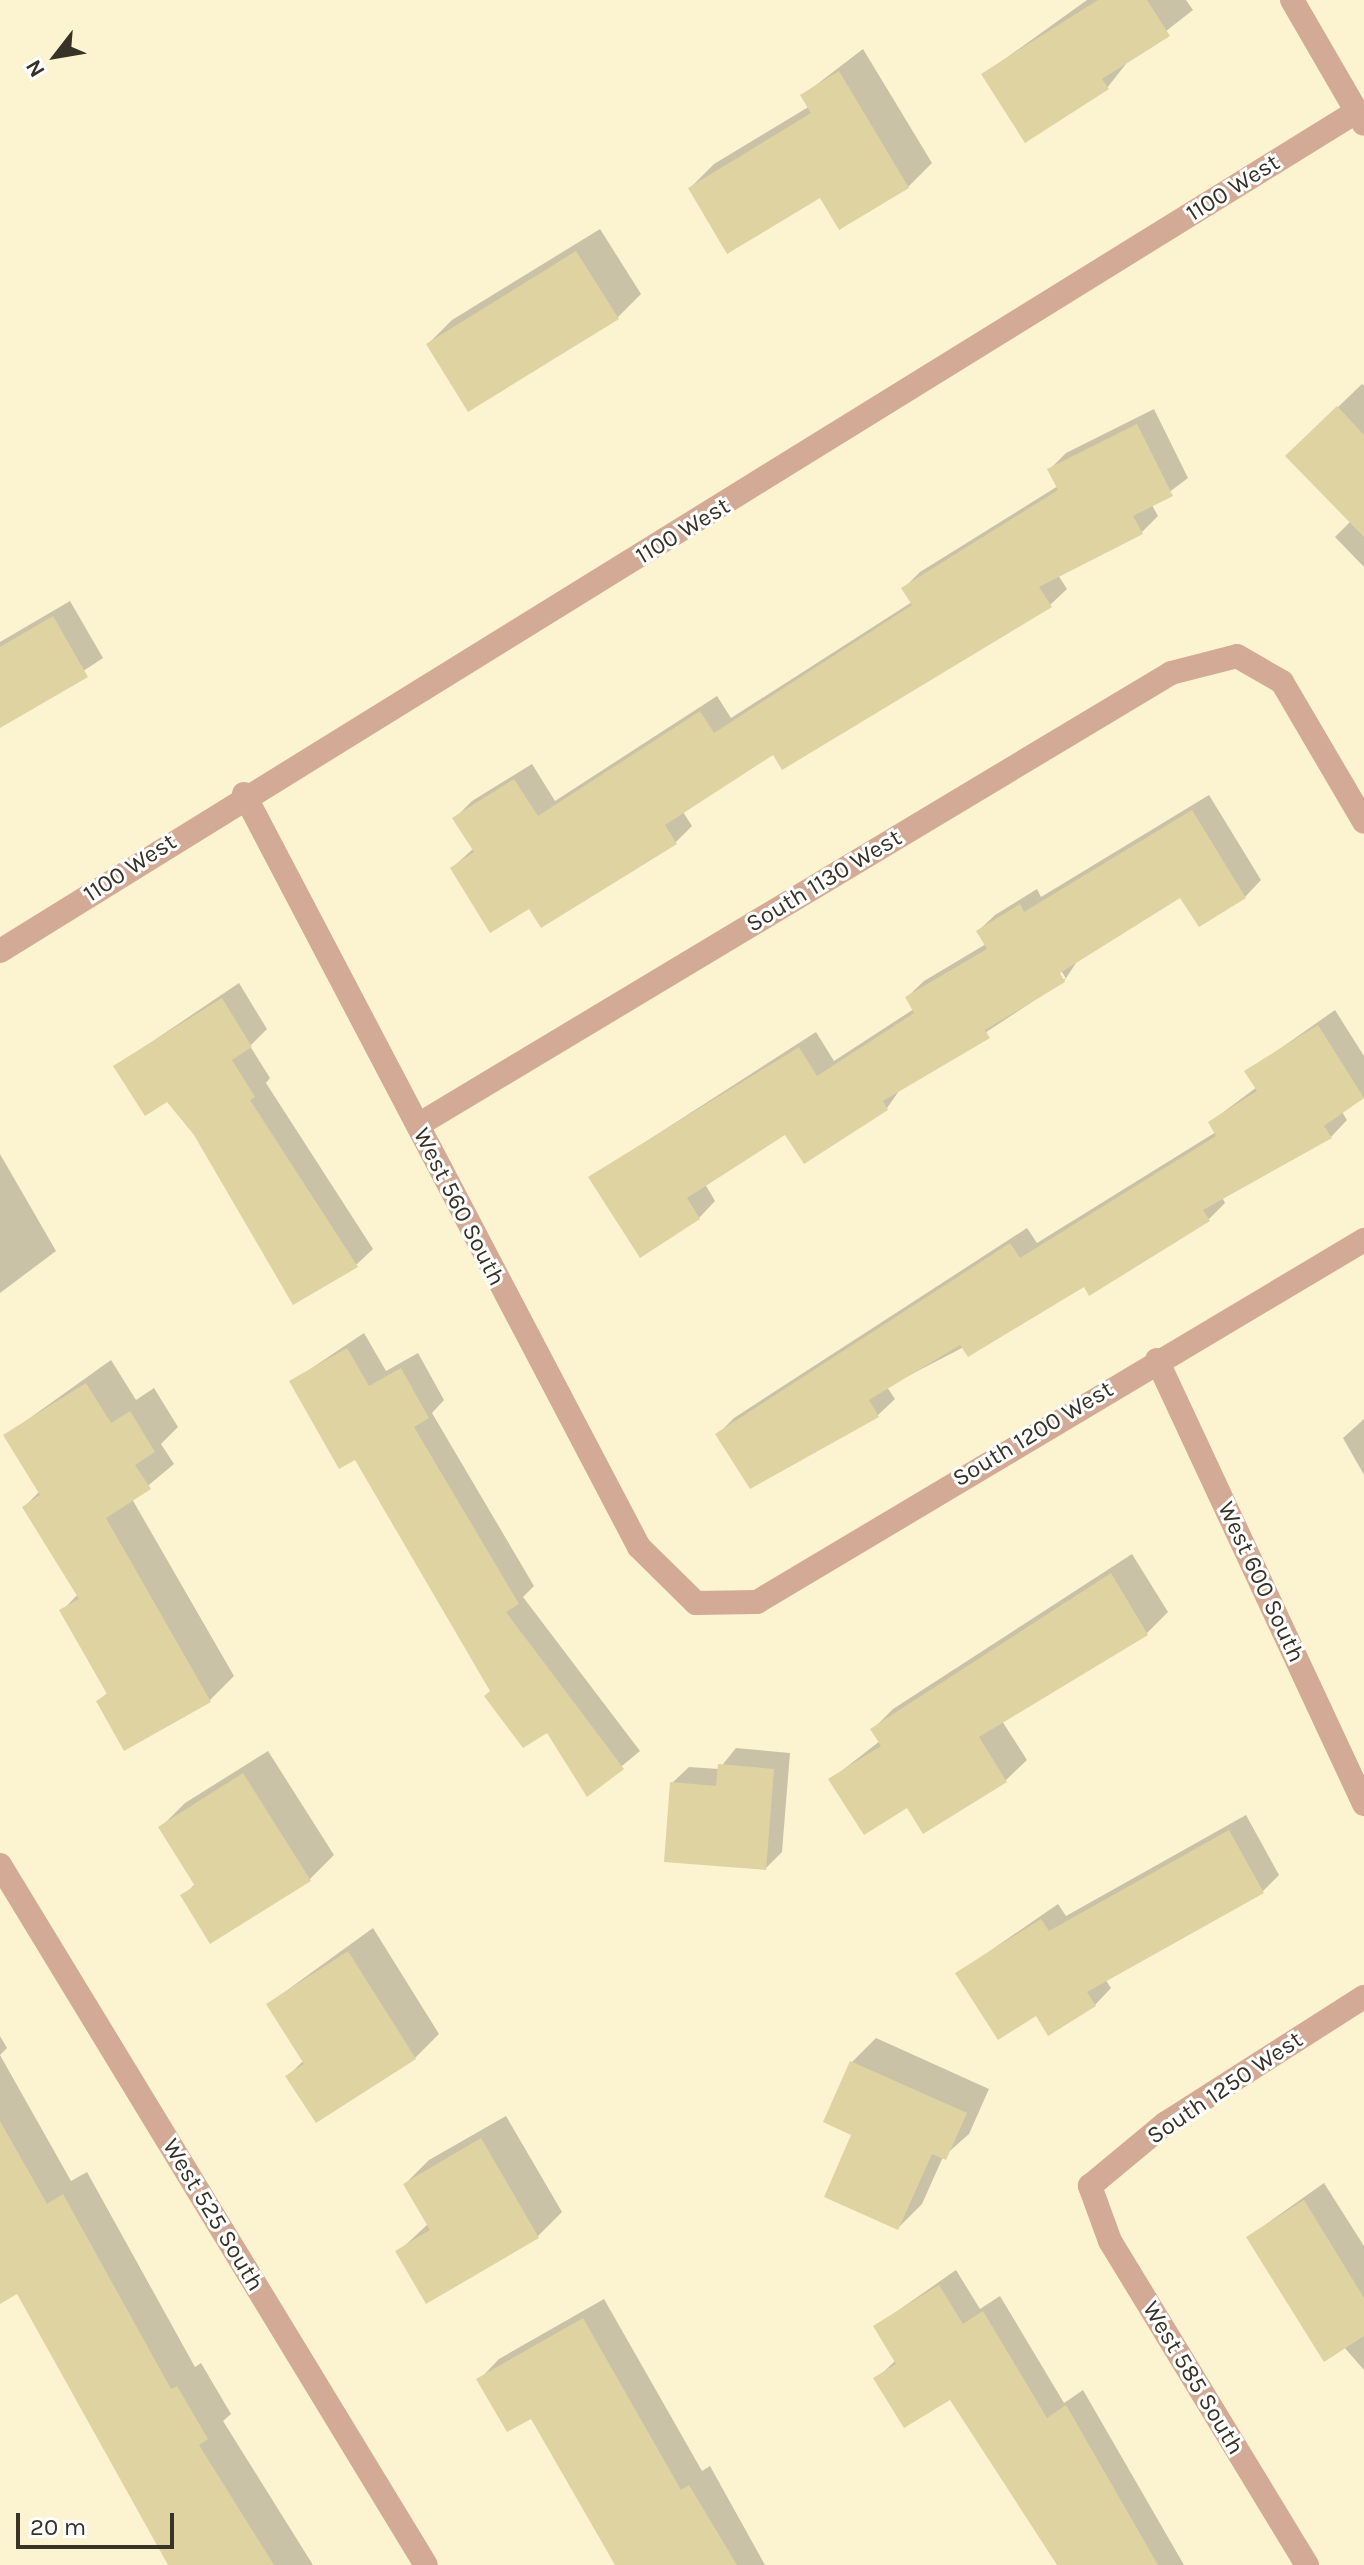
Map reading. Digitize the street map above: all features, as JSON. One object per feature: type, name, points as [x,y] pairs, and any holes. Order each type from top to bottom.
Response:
[{"type":"street","points":[[1292,0],[1361,114]]},
{"type":"street","name":"1100 West","points":[[0,951],[244,794],[1361,114]]},
{"type":"street","name":"South 1130 West","points":[[418,1125],[1171,673],[1237,656],[1282,682],[1364,822]]},
{"type":"street","name":"West 560 South","points":[[244,794],[639,1547],[696,1603]]},
{"type":"street","name":"South 1200 West","points":[[696,1603],[757,1602],[1157,1360],[1364,1240]]},
{"type":"street","name":"West 600 South","points":[[1157,1360],[1364,1804]]},
{"type":"street","name":"West 525 South","points":[[0,1865],[426,2565]]},
{"type":"street","name":"South 1250 West","points":[[1090,2186],[1166,2123],[1364,1997]]},
{"type":"street","name":"West 585 South","points":[[1090,2186],[1110,2241],[1307,2565]]},
{"type":"building","points":[[1098,0],[1147,0],[1170,36],[1102,79],[1109,89],[1025,143],[981,74]]},
{"type":"building","points":[[839,71],[909,188],[839,230],[820,198],[727,254],[688,188],[811,113],[800,95]]},
{"type":"building","points":[[576,251],[619,319],[468,412],[426,344]]},
{"type":"building","points":[[1337,406],[1364,435],[1364,537],[1285,456]]},
{"type":"building","points":[[1137,424],[1173,496],[1133,516],[1143,534],[1039,587],[1052,607],[782,770],[773,755],[665,825],[677,844],[541,928],[529,909],[490,933],[450,868],[474,852],[452,818],[514,779],[538,816],[700,711],[714,733],[912,605],[901,588],[1058,490],[1047,469]]},
{"type":"building","points":[[53,616],[88,677],[0,728],[0,647]]},
{"type":"building","points":[[1192,810],[1246,898],[1199,927],[1180,898],[1060,973],[1065,982],[985,1030],[990,1038],[883,1101],[888,1110],[804,1164],[785,1135],[687,1198],[700,1219],[640,1258],[588,1177],[799,1047],[817,1076],[914,1013],[905,997],[987,949],[976,931],[1020,904],[1024,912]]},
{"type":"building","points":[[222,998],[252,1047],[232,1060],[255,1097],[250,1100],[358,1267],[293,1305],[194,1135],[167,1102],[145,1116],[113,1066]]},
{"type":"building","points":[[1318,1025],[1364,1098],[1324,1126],[1332,1138],[1203,1210],[1210,1221],[1089,1296],[1084,1287],[968,1357],[960,1345],[869,1400],[879,1417],[750,1489],[715,1434],[1010,1243],[1020,1258],[1216,1136],[1208,1122],[1257,1091],[1244,1071]]},
{"type":"building","points":[[347,1348],[369,1386],[401,1368],[429,1418],[414,1427],[519,1604],[506,1612],[624,1769],[587,1797],[547,1733],[523,1748],[484,1696],[490,1691],[355,1460],[339,1469],[289,1381]]},
{"type":"building","points":[[86,1383],[111,1423],[130,1411],[155,1452],[135,1465],[151,1489],[106,1518],[211,1702],[124,1751],[96,1701],[107,1694],[59,1610],[79,1599],[22,1507],[40,1495],[3,1435]]},
{"type":"building","points":[[1111,1573],[1148,1635],[979,1737],[1007,1782],[923,1834],[907,1808],[864,1835],[828,1779],[881,1746],[870,1729]]},
{"type":"building","points":[[718,1764],[774,1769],[766,1870],[664,1862],[670,1782],[716,1786]]},
{"type":"building","points":[[243,1773],[311,1881],[210,1944],[180,1895],[195,1886],[158,1827]]},
{"type":"building","points":[[1229,1830],[1264,1893],[1087,1992],[1096,2006],[1048,2036],[1036,2016],[998,2040],[955,1973],[1041,1919],[1049,1931]]},
{"type":"building","points":[[348,1951],[416,2059],[316,2123],[285,2076],[304,2064],[266,2004]]},
{"type":"building","points":[[850,2061],[967,2113],[946,2160],[932,2154],[898,2230],[824,2197],[851,2135],[823,2122]]},
{"type":"building","points":[[0,2121],[47,2204],[63,2194],[171,2389],[177,2386],[208,2439],[199,2445],[274,2565],[168,2565],[17,2294],[0,2304]]},
{"type":"building","points":[[481,2138],[539,2238],[426,2304],[395,2251],[430,2230],[403,2184]]},
{"type":"building","points":[[1304,2200],[1364,2298],[1364,2336],[1324,2362],[1246,2237]]},
{"type":"building","points":[[939,2285],[963,2324],[983,2311],[1047,2418],[1066,2405],[1158,2565],[1057,2565],[950,2400],[904,2428],[873,2378],[896,2364],[873,2326]]},
{"type":"building","points":[[583,2318],[681,2490],[689,2485],[737,2565],[615,2565],[531,2419],[507,2432],[476,2379]]}]
